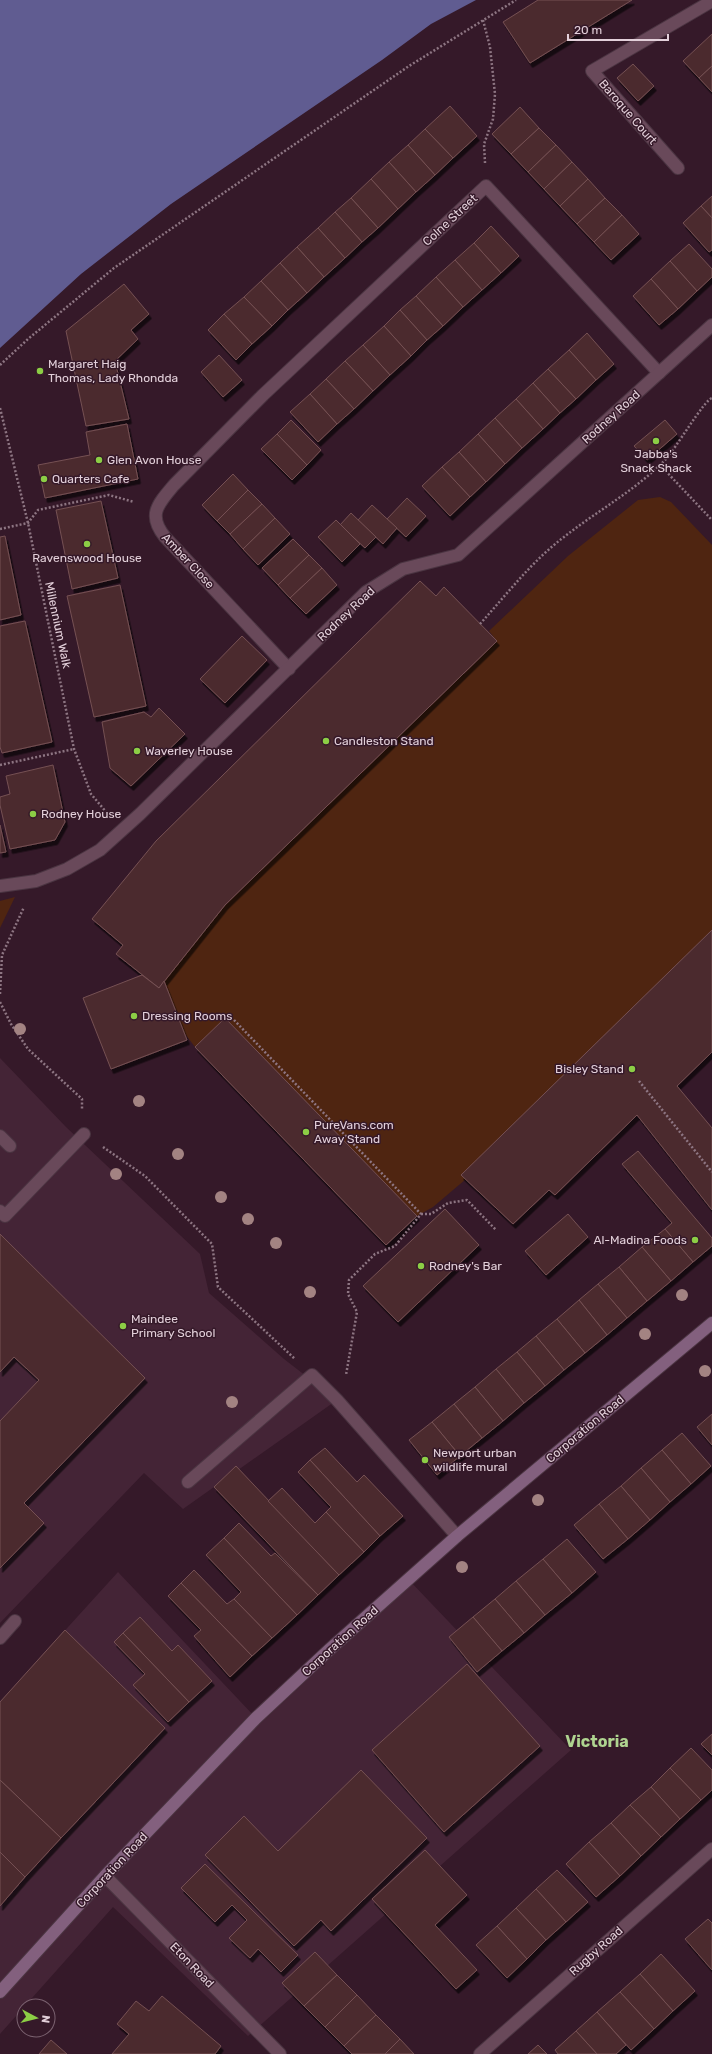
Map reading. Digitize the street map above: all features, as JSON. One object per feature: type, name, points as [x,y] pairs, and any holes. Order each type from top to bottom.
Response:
[{"type":"street","name":"Baroque Court","points":[[678,168],[592,71],[712,1]]},
{"type":"street","name":"Colne Street","points":[[158,508],[174,485],[263,396],[486,186],[659,373]]},
{"type":"street","name":"Rodney Road","points":[[0,886],[36,881],[67,870],[100,850],[122,831],[366,592],[403,569],[458,555],[712,325]]},
{"type":"street","name":"Amber Close","points":[[158,508],[156,513],[156,526],[289,669]]},
{"type":"street","points":[[0,1212],[5,1216],[84,1134]]},
{"type":"street","points":[[0,1136],[10,1146]]},
{"type":"street","name":"Corporation Road","points":[[0,1992],[105,1876],[256,1718],[330,1649],[457,1536],[712,1323]]},
{"type":"street","points":[[188,1482],[312,1375],[337,1400],[457,1536]]},
{"type":"street","points":[[0,1638],[15,1621]]},
{"type":"street","name":"Rugby Road","points":[[480,2054],[712,1849]]},
{"type":"street","name":"Eton Road","points":[[105,1876],[280,2054]]},
{"type":"path","points":[[0,365],[28,339],[114,268],[409,66],[516,0]]},
{"type":"path","points":[[483,20],[490,47],[495,94],[493,119],[484,144],[486,186]]},
{"type":"path","points":[[480,624],[536,562],[563,538],[644,481],[678,444],[705,404],[712,398]]},
{"type":"path","name":"Millennium Walk","points":[[0,410],[28,523],[74,749],[91,794],[122,831]]},
{"type":"path","points":[[660,465],[712,520]]},
{"type":"path","points":[[0,529],[28,523],[38,510],[109,495],[158,508]]},
{"type":"path","points":[[0,765],[74,749]]},
{"type":"path","points":[[0,994],[2,955],[36,881]]},
{"type":"path","points":[[0,1002],[11,1024],[28,1049],[82,1099],[84,1134],[145,1176],[212,1244],[218,1288],[312,1375]]},
{"type":"path","points":[[234,1020],[421,1214],[431,1214],[448,1203],[467,1200],[496,1230]]},
{"type":"path","points":[[638,1081],[712,1172]]},
{"type":"path","points":[[337,1400],[348,1370],[357,1312],[348,1294],[349,1280],[375,1254],[395,1246],[421,1214]]},
{"type":"shaded area","points":[[0,0],[476,0],[431,24],[382,60],[171,204],[81,274],[0,348]]},
{"type":"shaded area","points":[[660,497],[671,502],[712,545],[712,930],[466,1179],[433,1207],[417,1216],[225,1018],[195,1047],[185,1034],[164,981],[225,905],[497,641],[489,631],[568,556],[638,500]]},
{"type":"shaded area","points":[[15,897],[0,928],[0,901]]},
{"type":"shaded area","name":"Maindee Primary School","points":[[0,1058],[66,1127],[200,1254],[209,1293],[284,1359],[337,1400],[183,1509],[144,1473],[0,1623]]},
{"type":"shaded area","points":[[118,1572],[256,1718],[408,1579],[571,1750],[248,2036],[113,1907],[32,1998],[16,1998],[16,2016],[0,2034],[0,1702]]},
{"type":"building","points":[[538,0],[632,0],[530,63],[503,22]]},
{"type":"building","points":[[712,34],[712,66],[699,78],[683,61]]},
{"type":"building","points":[[633,64],[654,86],[638,101],[617,78]]},
{"type":"building","points":[[712,66],[712,92],[699,78]]},
{"type":"building","points":[[450,106],[477,136],[453,158],[425,129]]},
{"type":"building","points":[[520,107],[539,128],[511,154],[492,134]]},
{"type":"building","points":[[539,128],[556,145],[528,172],[511,154]]},
{"type":"building","points":[[425,129],[453,158],[435,175],[408,145]]},
{"type":"building","points":[[408,145],[435,175],[416,192],[389,162]]},
{"type":"building","points":[[556,145],[572,162],[544,189],[528,172]]},
{"type":"building","points":[[389,162],[416,192],[398,209],[371,179]]},
{"type":"building","points":[[572,162],[588,179],[560,206],[544,189]]},
{"type":"building","points":[[371,179],[398,209],[378,228],[351,198]]},
{"type":"building","points":[[588,179],[605,198],[577,224],[560,206]]},
{"type":"building","points":[[712,196],[712,218],[701,206]]},
{"type":"building","points":[[351,198],[378,228],[362,242],[335,212]]},
{"type":"building","points":[[605,198],[622,215],[594,242],[577,224]]},
{"type":"building","points":[[701,206],[712,218],[712,250],[709,252],[683,223]]},
{"type":"building","points":[[335,212],[362,242],[345,258],[318,228]]},
{"type":"building","points":[[622,215],[639,234],[611,260],[594,242]]},
{"type":"building","points":[[491,226],[519,256],[501,273],[474,243]]},
{"type":"building","points":[[318,228],[345,258],[324,277],[297,247]]},
{"type":"building","points":[[474,243],[501,273],[482,290],[455,260]]},
{"type":"building","points":[[689,244],[712,269],[712,277],[697,291],[670,261]]},
{"type":"building","points":[[297,247],[324,277],[307,293],[280,263]]},
{"type":"building","points":[[455,260],[482,290],[463,307],[436,277]]},
{"type":"building","points":[[670,261],[697,291],[678,309],[651,279]]},
{"type":"building","points":[[280,263],[307,293],[288,310],[261,281]]},
{"type":"building","points":[[436,277],[463,307],[443,326],[416,296]]},
{"type":"building","points":[[651,279],[678,309],[659,325],[633,296]]},
{"type":"building","points":[[261,281],[288,310],[272,326],[244,297]]},
{"type":"building","points":[[124,284],[149,314],[131,330],[138,339],[115,361],[129,419],[86,426],[66,331]]},
{"type":"building","points":[[416,296],[443,326],[427,340],[400,310]]},
{"type":"building","points":[[244,297],[272,326],[252,344],[224,314]]},
{"type":"building","points":[[400,310],[427,340],[411,356],[384,326]]},
{"type":"building","points":[[224,314],[252,344],[236,360],[208,330]]},
{"type":"building","points":[[384,326],[411,356],[390,375],[363,345]]},
{"type":"building","points":[[587,333],[614,364],[596,380],[569,350]]},
{"type":"building","points":[[363,345],[390,375],[373,391],[345,361]]},
{"type":"building","points":[[569,350],[596,380],[576,399],[548,369]]},
{"type":"building","points":[[219,355],[242,380],[223,397],[201,372]]},
{"type":"building","points":[[345,361],[373,391],[354,409],[326,379]]},
{"type":"building","points":[[548,369],[576,399],[560,413],[533,383]]},
{"type":"building","points":[[326,379],[354,409],[337,424],[310,394]]},
{"type":"building","points":[[533,383],[560,413],[543,429],[516,399]]},
{"type":"building","points":[[310,394],[337,424],[318,442],[290,412]]},
{"type":"building","points":[[516,399],[543,429],[522,448],[495,418]]},
{"type":"building","points":[[495,418],[522,448],[505,464],[478,434]]},
{"type":"building","points":[[291,420],[321,450],[307,465],[277,434]]},
{"type":"building","points":[[665,420],[677,434],[647,460],[634,446]]},
{"type":"building","name":"Glen Avon House","points":[[127,424],[138,479],[45,498],[38,465],[90,455],[86,432]]},
{"type":"building","points":[[277,434],[307,465],[292,480],[261,449]]},
{"type":"building","points":[[478,434],[505,464],[486,482],[459,452]]},
{"type":"building","points":[[459,452],[486,482],[470,497],[442,467]]},
{"type":"building","points":[[442,467],[470,497],[450,516],[422,486]]},
{"type":"building","points":[[233,474],[248,490],[217,521],[202,505]]},
{"type":"building","points":[[248,490],[262,504],[230,534],[217,521]]},
{"type":"building","points":[[407,498],[426,516],[406,537],[387,519]]},
{"type":"building","name":"Ravenswood House","points":[[101,501],[118,578],[72,589],[56,510]]},
{"type":"building","points":[[262,504],[275,518],[243,549],[230,534]]},
{"type":"building","points":[[372,505],[397,528],[383,544],[358,520]]},
{"type":"building","points":[[351,513],[376,537],[365,548],[340,525]]},
{"type":"building","points":[[275,518],[290,534],[258,565],[243,549]]},
{"type":"building","points":[[336,520],[360,544],[342,562],[318,537]]},
{"type":"building","points":[[5,536],[21,615],[0,620],[0,537]]},
{"type":"building","points":[[293,539],[309,555],[278,585],[262,568]]},
{"type":"building","points":[[309,555],[322,568],[290,598],[278,585]]},
{"type":"building","points":[[322,568],[337,585],[306,614],[290,598]]},
{"type":"building","name":"Candleston Stand","points":[[420,581],[436,596],[444,587],[497,641],[225,905],[159,988],[116,954],[123,945],[92,919],[156,841]]},
{"type":"building","points":[[120,585],[146,706],[94,717],[67,596]]},
{"type":"building","points":[[25,621],[52,742],[2,753],[0,747],[0,626]]},
{"type":"building","points":[[242,636],[267,660],[225,703],[200,679]]},
{"type":"building","name":"Waverley House","points":[[159,708],[185,734],[131,786],[110,768],[102,722],[144,712],[151,717]]},
{"type":"building","name":"Rodney House","points":[[53,765],[65,822],[55,840],[10,849],[0,805],[0,797],[10,794],[6,776]]},
{"type":"building","points":[[0,825],[6,852],[0,853]]},
{"type":"building","name":"Bisley Stand","points":[[712,930],[712,1052],[677,1086],[712,1128],[712,1210],[637,1115],[555,1195],[549,1190],[513,1224],[461,1175]]},
{"type":"building","name":"Dressing Rooms","points":[[142,975],[159,988],[164,981],[187,1040],[111,1069],[83,998]]},
{"type":"building","name":"PureVans.com Away Stand","points":[[225,1018],[417,1216],[386,1245],[195,1047]]},
{"type":"building","points":[[638,1151],[712,1238],[712,1246],[693,1262],[665,1229],[672,1223],[622,1164]]},
{"type":"building","points":[[445,1209],[479,1245],[398,1322],[363,1286]]},
{"type":"building","points":[[568,1214],[588,1237],[546,1275],[525,1251]]},
{"type":"building","points":[[665,1229],[693,1262],[671,1281],[642,1247]]},
{"type":"building","points":[[0,1234],[145,1378],[24,1503],[44,1523],[0,1568],[0,1421],[39,1380],[14,1357],[0,1372]]},
{"type":"building","points":[[642,1247],[671,1281],[647,1301],[619,1267]]},
{"type":"building","points":[[619,1267],[647,1301],[627,1318],[598,1284]]},
{"type":"building","points":[[598,1284],[627,1318],[607,1335],[579,1300]]},
{"type":"building","points":[[579,1300],[607,1335],[585,1353],[557,1319]]},
{"type":"building","points":[[557,1319],[585,1353],[564,1370],[536,1336]]},
{"type":"building","points":[[536,1336],[564,1370],[545,1386],[517,1352]]},
{"type":"building","points":[[517,1352],[545,1386],[524,1403],[496,1369]]},
{"type":"building","points":[[496,1369],[524,1403],[503,1421],[475,1387]]},
{"type":"building","points":[[475,1387],[503,1421],[482,1438],[454,1404]]},
{"type":"building","points":[[454,1404],[482,1438],[460,1456],[432,1422]]},
{"type":"building","points":[[712,1414],[712,1445],[697,1427]]},
{"type":"building","points":[[432,1422],[460,1456],[437,1475],[409,1440]]},
{"type":"building","points":[[682,1433],[711,1466],[691,1484],[662,1450]]},
{"type":"building","points":[[325,1448],[357,1482],[364,1475],[403,1516],[380,1536],[310,1460]]},
{"type":"building","points":[[662,1450],[691,1484],[670,1502],[641,1468]]},
{"type":"building","points":[[310,1460],[380,1536],[364,1552],[326,1512],[331,1507],[298,1472]]},
{"type":"building","points":[[236,1466],[339,1575],[318,1595],[214,1487]]},
{"type":"building","points":[[641,1468],[670,1502],[650,1520],[621,1486]]},
{"type":"building","points":[[621,1486],[650,1520],[628,1539],[599,1504]]},
{"type":"building","points":[[282,1488],[315,1523],[326,1512],[364,1552],[339,1575],[268,1501]]},
{"type":"building","points":[[599,1504],[628,1539],[603,1559],[574,1525]]},
{"type":"building","points":[[239,1523],[271,1556],[275,1553],[318,1595],[297,1615],[224,1538]]},
{"type":"building","points":[[224,1538],[297,1615],[272,1638],[234,1599],[241,1592],[206,1555]]},
{"type":"building","points":[[567,1539],[596,1572],[572,1593],[543,1559]]},
{"type":"building","points":[[543,1559],[572,1593],[545,1615],[516,1581]]},
{"type":"building","points":[[194,1570],[227,1604],[234,1599],[272,1638],[252,1656],[181,1583]]},
{"type":"building","points":[[516,1581],[545,1615],[524,1633],[495,1599]]},
{"type":"building","points":[[181,1583],[252,1656],[230,1677],[194,1636],[201,1630],[168,1596]]},
{"type":"building","points":[[495,1599],[524,1633],[502,1651],[473,1617]]},
{"type":"building","points":[[140,1617],[172,1651],[178,1645],[212,1681],[189,1702],[123,1633]]},
{"type":"building","points":[[473,1617],[502,1651],[477,1672],[449,1637]]},
{"type":"building","points":[[65,1630],[165,1728],[61,1838],[0,1780],[0,1702]]},
{"type":"building","points":[[123,1633],[189,1702],[168,1722],[133,1685],[145,1674],[114,1642]]},
{"type":"building","points":[[467,1664],[540,1746],[444,1832],[372,1750]]},
{"type":"building","points":[[712,1734],[712,1755],[701,1744]]},
{"type":"building","points":[[691,1748],[712,1770],[712,1790],[701,1800],[670,1768]]},
{"type":"building","points":[[670,1768],[701,1800],[680,1819],[651,1787]]},
{"type":"building","points":[[361,1770],[427,1838],[331,1931],[321,1920],[294,1946],[205,1855],[244,1816],[278,1851]]},
{"type":"building","points":[[0,1780],[61,1838],[25,1877],[0,1852]]},
{"type":"building","points":[[651,1787],[680,1819],[661,1837],[630,1805]]},
{"type":"building","points":[[630,1805],[661,1837],[641,1856],[611,1823]]},
{"type":"building","points":[[611,1823],[641,1856],[620,1876],[589,1842]]},
{"type":"building","points":[[589,1842],[620,1876],[596,1897],[566,1864]]},
{"type":"building","points":[[425,1850],[467,1895],[435,1925],[477,1970],[456,1989],[372,1899]]},
{"type":"building","points":[[0,1852],[25,1877],[0,1906]]},
{"type":"building","points":[[205,1864],[298,1955],[281,1972],[258,1949],[250,1958],[229,1938],[247,1920],[232,1905],[215,1922],[181,1888]]},
{"type":"building","points":[[557,1870],[588,1902],[566,1922],[536,1889]]},
{"type":"building","points":[[536,1889],[566,1922],[546,1940],[516,1908]]},
{"type":"building","points":[[516,1908],[546,1940],[527,1959],[497,1926]]},
{"type":"building","points":[[708,1919],[712,1923],[712,1970],[685,1939]]},
{"type":"building","points":[[497,1926],[527,1959],[507,1978],[476,1945]]},
{"type":"building","points":[[315,1952],[337,1975],[304,2006],[282,1983]]},
{"type":"building","points":[[661,1954],[695,1991],[673,2011],[640,1974]]},
{"type":"building","points":[[640,1974],[673,2011],[654,2029],[620,1992]]},
{"type":"building","points":[[337,1975],[357,1995],[325,2027],[304,2006]]},
{"type":"building","points":[[620,1992],[654,2029],[631,2050],[597,2012]]},
{"type":"building","points":[[357,1995],[376,2015],[344,2046],[325,2027]]},
{"type":"building","points":[[162,1996],[221,2046],[215,2054],[112,2054],[129,2034],[117,2024],[136,2001],[149,2011]]},
{"type":"building","points":[[597,2012],[626,2045],[616,2054],[597,2054],[576,2031]]},
{"type":"building","points":[[376,2015],[400,2039],[385,2054],[352,2054],[344,2046]]},
{"type":"building","points":[[576,2031],[597,2054],[558,2054],[555,2050]]},
{"type":"building","points":[[400,2039],[414,2054],[385,2054]]},
{"type":"building","points":[[51,2040],[67,2054],[39,2054]]},
{"type":"building","points":[[538,2045],[547,2054],[528,2054]]},
{"type":"place","name":"Margaret Haig Thomas, Lady Rhondda","points":[[40,371]]},
{"type":"place","name":"Jabba's Snack Shack","points":[[656,441]]},
{"type":"place","name":"Glen Avon House","points":[[99,460]]},
{"type":"place","name":"Quarters Cafe","points":[[44,479]]},
{"type":"place","name":"Ravenswood House","points":[[87,544]]},
{"type":"place","name":"Candleston Stand","points":[[326,741]]},
{"type":"place","name":"Waverley House","points":[[137,751]]},
{"type":"place","name":"Rodney House","points":[[33,814]]},
{"type":"place","name":"Dressing Rooms","points":[[134,1016]]},
{"type":"place","name":"Bisley Stand","points":[[632,1069]]},
{"type":"place","name":"PureVans.com Away Stand","points":[[306,1132]]},
{"type":"place","name":"Al-Madina Foods","points":[[695,1240]]},
{"type":"place","name":"Rodney's Bar","points":[[421,1266]]},
{"type":"place","name":"Maindee Primary School","points":[[123,1326]]},
{"type":"place","name":"Newport urban wildlife mural","points":[[425,1460]]},
{"type":"district","name":"Victoria","points":[[597,1741]]}]
